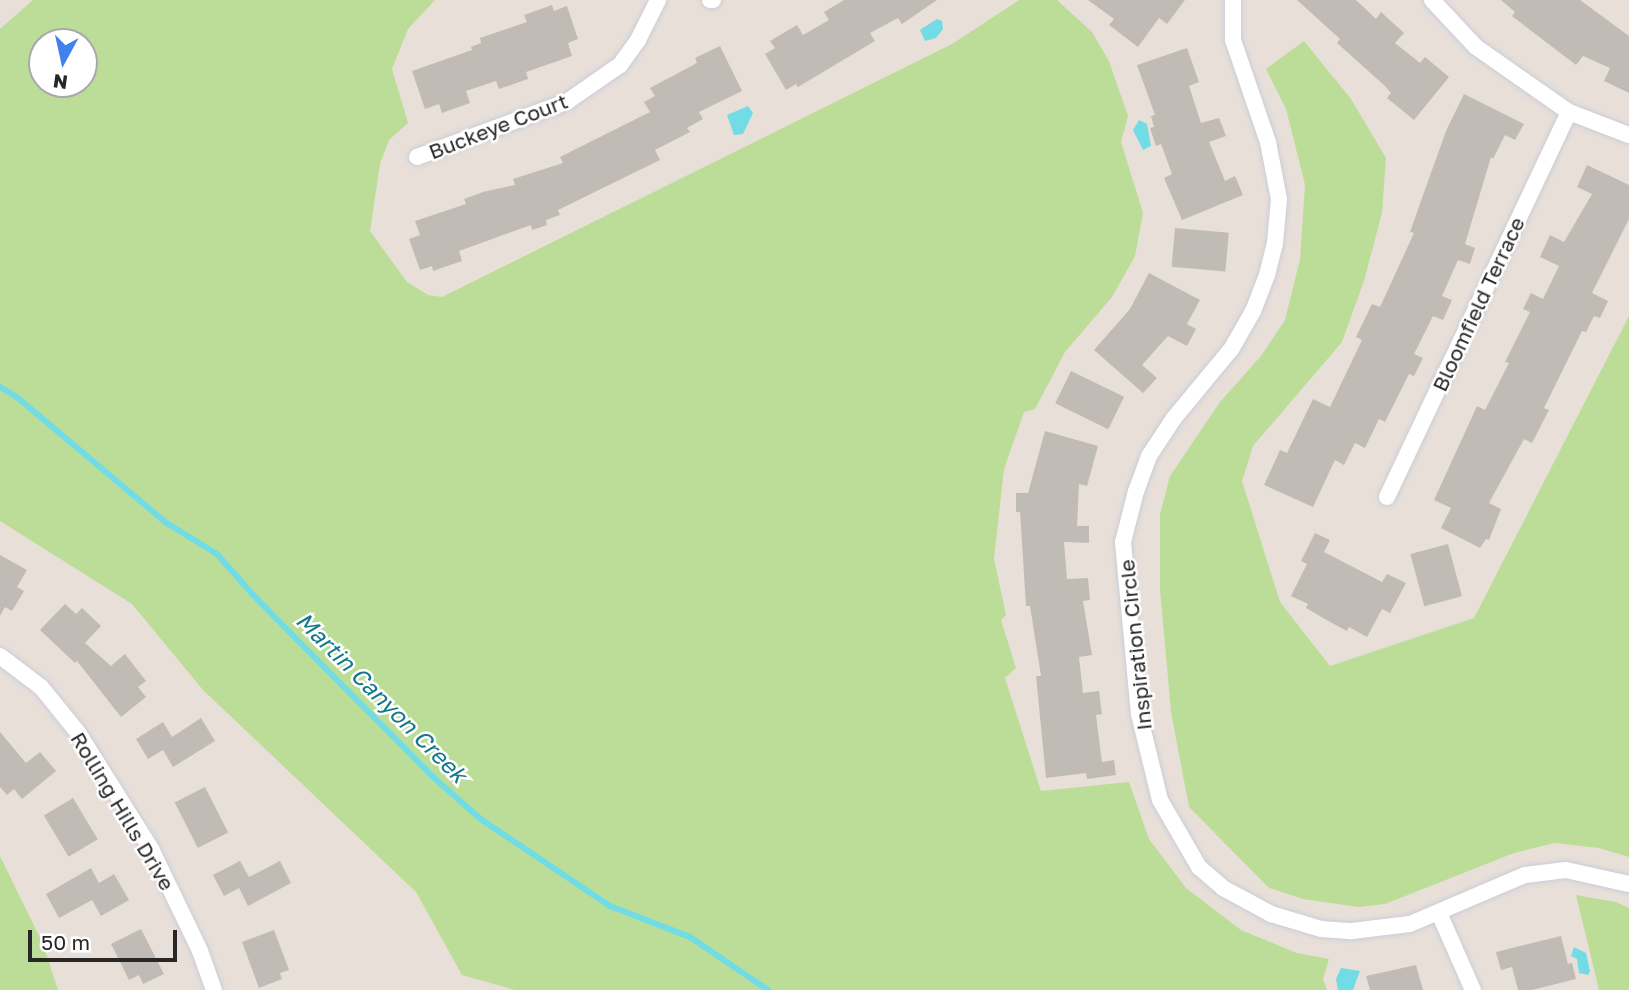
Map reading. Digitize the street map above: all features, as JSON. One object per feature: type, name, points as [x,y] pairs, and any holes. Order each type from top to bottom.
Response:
[{"type":"street","name":"Buckeye Court","points":[[418,157],[568,102],[620,65],[638,40],[658,0]]},
{"type":"street","name":"Inspiration Circle","points":[[1233,0],[1233,40],[1275,167],[1279,199],[1275,243],[1253,312],[1231,348],[1174,418],[1155,446],[1136,491],[1123,542],[1139,714],[1160,800],[1199,867],[1223,888],[1270,914],[1321,929],[1381,929],[1410,924],[1525,875],[1566,870],[1629,884]]},
{"type":"street","points":[[1432,0],[1476,47],[1569,112],[1629,135]]},
{"type":"street","name":"Bloomfield Terrace","points":[[1387,497],[1569,112]]},
{"type":"street","name":"Rolling Hills Drive","points":[[0,656],[41,687],[79,734],[150,849],[200,951],[214,990]]},
{"type":"street","points":[[1439,913],[1473,990]]},
{"type":"green space","points":[[33,0],[435,0],[408,29],[392,69],[408,123],[389,140],[380,164],[370,231],[407,282],[428,295],[442,297],[952,44],[1019,0],[1057,0],[1092,32],[1109,61],[1128,116],[1121,142],[1143,213],[1135,256],[1112,297],[1065,352],[1035,409],[1024,412],[1004,469],[994,559],[1006,615],[1001,620],[1016,668],[1005,678],[1041,791],[1129,782],[1149,839],[1186,888],[1241,930],[1297,953],[1329,959],[1323,979],[1327,990],[515,990],[462,975],[416,892],[203,690],[132,604],[0,521],[0,29]]},
{"type":"green space","points":[[1304,41],[1351,99],[1386,158],[1382,213],[1364,281],[1342,342],[1253,446],[1242,481],[1280,602],[1330,666],[1474,618],[1629,316],[1629,857],[1599,848],[1554,843],[1514,853],[1385,904],[1358,907],[1303,899],[1269,888],[1189,807],[1171,712],[1160,589],[1160,514],[1170,476],[1220,402],[1261,356],[1285,320],[1300,259],[1305,185],[1286,109],[1266,69]]},
{"type":"green space","points":[[0,856],[43,944],[58,990],[0,990]]},
{"type":"green space","points":[[1576,895],[1616,902],[1629,908],[1629,990],[1599,990]]},
{"type":"water","points":[[937,19],[942,21],[943,29],[936,38],[925,41],[920,30]]},
{"type":"water","points":[[748,106],[753,113],[743,134],[734,135],[727,115]]},
{"type":"water","points":[[1139,120],[1147,124],[1151,146],[1143,150],[1133,130]]},
{"type":"water","points":[[1574,947],[1586,953],[1590,971],[1588,975],[1579,973],[1577,959],[1571,956]]},
{"type":"water","points":[[1341,968],[1360,971],[1353,990],[1338,990],[1336,979]]},
{"type":"building","points":[[844,0],[937,0],[902,24],[898,18],[870,33],[875,41],[798,87],[796,84],[786,90],[765,54],[775,48],[770,41],[797,25],[803,35],[829,20],[824,12]]},
{"type":"building","points":[[1088,0],[1185,0],[1167,24],[1159,18],[1138,47],[1109,25],[1114,19]]},
{"type":"building","points":[[1297,0],[1356,0],[1376,19],[1381,12],[1404,33],[1395,43],[1420,63],[1425,57],[1449,77],[1414,120],[1387,98],[1391,93],[1385,86],[1337,43],[1340,39]]},
{"type":"building","points":[[1501,0],[1580,0],[1629,36],[1629,93],[1604,81],[1610,68],[1583,56],[1576,65],[1512,16],[1515,12]]},
{"type":"building","points":[[552,5],[554,11],[567,6],[578,39],[568,43],[572,56],[526,72],[528,79],[499,89],[496,81],[466,91],[470,103],[442,113],[439,104],[425,109],[412,71],[472,50],[471,47],[481,43],[480,38],[527,22],[524,15]]},
{"type":"building","points":[[720,46],[742,91],[699,112],[703,119],[687,128],[690,132],[655,150],[660,160],[558,210],[560,215],[546,220],[547,225],[532,230],[531,225],[459,251],[462,261],[433,271],[432,266],[420,270],[409,239],[420,235],[415,221],[466,204],[464,199],[483,192],[515,185],[513,179],[563,163],[560,157],[650,112],[644,102],[655,96],[650,88],[697,63],[695,58]]},
{"type":"building","points":[[1187,48],[1199,82],[1189,86],[1201,123],[1219,118],[1226,136],[1209,142],[1225,181],[1235,176],[1243,195],[1182,220],[1164,178],[1172,174],[1161,144],[1156,146],[1150,128],[1154,127],[1151,116],[1155,115],[1137,65]]},
{"type":"building","points":[[1464,94],[1524,124],[1515,140],[1505,135],[1493,159],[1491,157],[1465,244],[1475,248],[1470,264],[1458,260],[1442,296],[1452,300],[1443,320],[1433,316],[1414,354],[1423,358],[1414,376],[1409,374],[1385,422],[1379,419],[1365,448],[1355,443],[1344,465],[1335,460],[1313,507],[1264,485],[1280,450],[1287,453],[1313,399],[1330,407],[1362,340],[1356,337],[1372,304],[1380,307],[1414,233],[1410,232],[1446,131]]},
{"type":"building","points":[[1587,165],[1629,185],[1629,219],[1592,293],[1608,301],[1600,318],[1594,316],[1586,332],[1582,331],[1544,408],[1549,410],[1532,443],[1524,439],[1489,503],[1501,509],[1489,540],[1486,539],[1480,548],[1441,528],[1451,508],[1434,500],[1477,406],[1485,410],[1509,363],[1505,362],[1530,312],[1523,309],[1531,293],[1543,299],[1559,266],[1540,257],[1550,235],[1564,242],[1592,194],[1577,187]]},
{"type":"building","points":[[1175,228],[1229,233],[1225,272],[1172,267]]},
{"type":"building","points":[[1149,273],[1200,300],[1187,324],[1196,329],[1187,346],[1168,336],[1142,365],[1157,378],[1143,393],[1094,350],[1130,309]]},
{"type":"building","points":[[1071,371],[1124,397],[1108,429],[1055,403]]},
{"type":"building","points":[[1045,431],[1098,446],[1087,486],[1079,484],[1077,526],[1089,526],[1089,543],[1064,542],[1067,579],[1088,578],[1090,600],[1083,601],[1092,655],[1079,657],[1083,693],[1099,691],[1102,714],[1096,715],[1102,762],[1114,760],[1116,775],[1087,779],[1086,773],[1046,778],[1036,676],[1041,676],[1030,606],[1026,606],[1020,512],[1016,512],[1016,493],[1028,493]]},
{"type":"building","points":[[1315,533],[1330,540],[1324,552],[1382,582],[1387,574],[1406,583],[1390,613],[1382,609],[1367,637],[1349,627],[1347,631],[1330,622],[1306,608],[1308,604],[1291,596],[1307,564],[1301,561]]},
{"type":"building","points":[[1448,544],[1462,596],[1424,606],[1410,554]]},
{"type":"building","points":[[0,555],[27,570],[17,587],[24,591],[12,611],[5,607],[0,616]]},
{"type":"building","points":[[65,604],[76,614],[82,608],[101,626],[85,643],[111,666],[125,654],[146,681],[138,687],[146,697],[121,717],[77,661],[75,663],[40,630]]},
{"type":"building","points":[[201,718],[215,741],[173,767],[163,750],[148,759],[136,739],[163,722],[172,737]]},
{"type":"building","points":[[0,732],[26,763],[40,752],[56,771],[22,799],[14,789],[7,795],[0,787]]},
{"type":"building","points":[[205,787],[228,832],[198,848],[175,802]]},
{"type":"building","points":[[73,798],[98,839],[69,857],[44,816]]},
{"type":"building","points":[[240,861],[249,877],[280,861],[291,883],[248,906],[239,888],[224,896],[213,875]]},
{"type":"building","points":[[91,868],[99,883],[114,874],[129,900],[101,916],[92,900],[59,918],[46,894]]},
{"type":"building","points":[[141,929],[164,974],[143,984],[139,975],[129,980],[111,944]]},
{"type":"building","points":[[274,930],[289,970],[280,973],[282,979],[259,988],[242,942]]},
{"type":"building","points":[[1561,936],[1568,964],[1572,963],[1576,979],[1532,990],[1518,990],[1512,967],[1501,970],[1496,952]]},
{"type":"building","points":[[1416,965],[1423,990],[1370,990],[1366,976]]},
{"type":"waterway","name":"Martin Canyon Creek","points":[[0,387],[18,398],[165,522],[217,554],[253,595],[433,777],[482,820],[610,906],[690,937],[768,990]]}]
